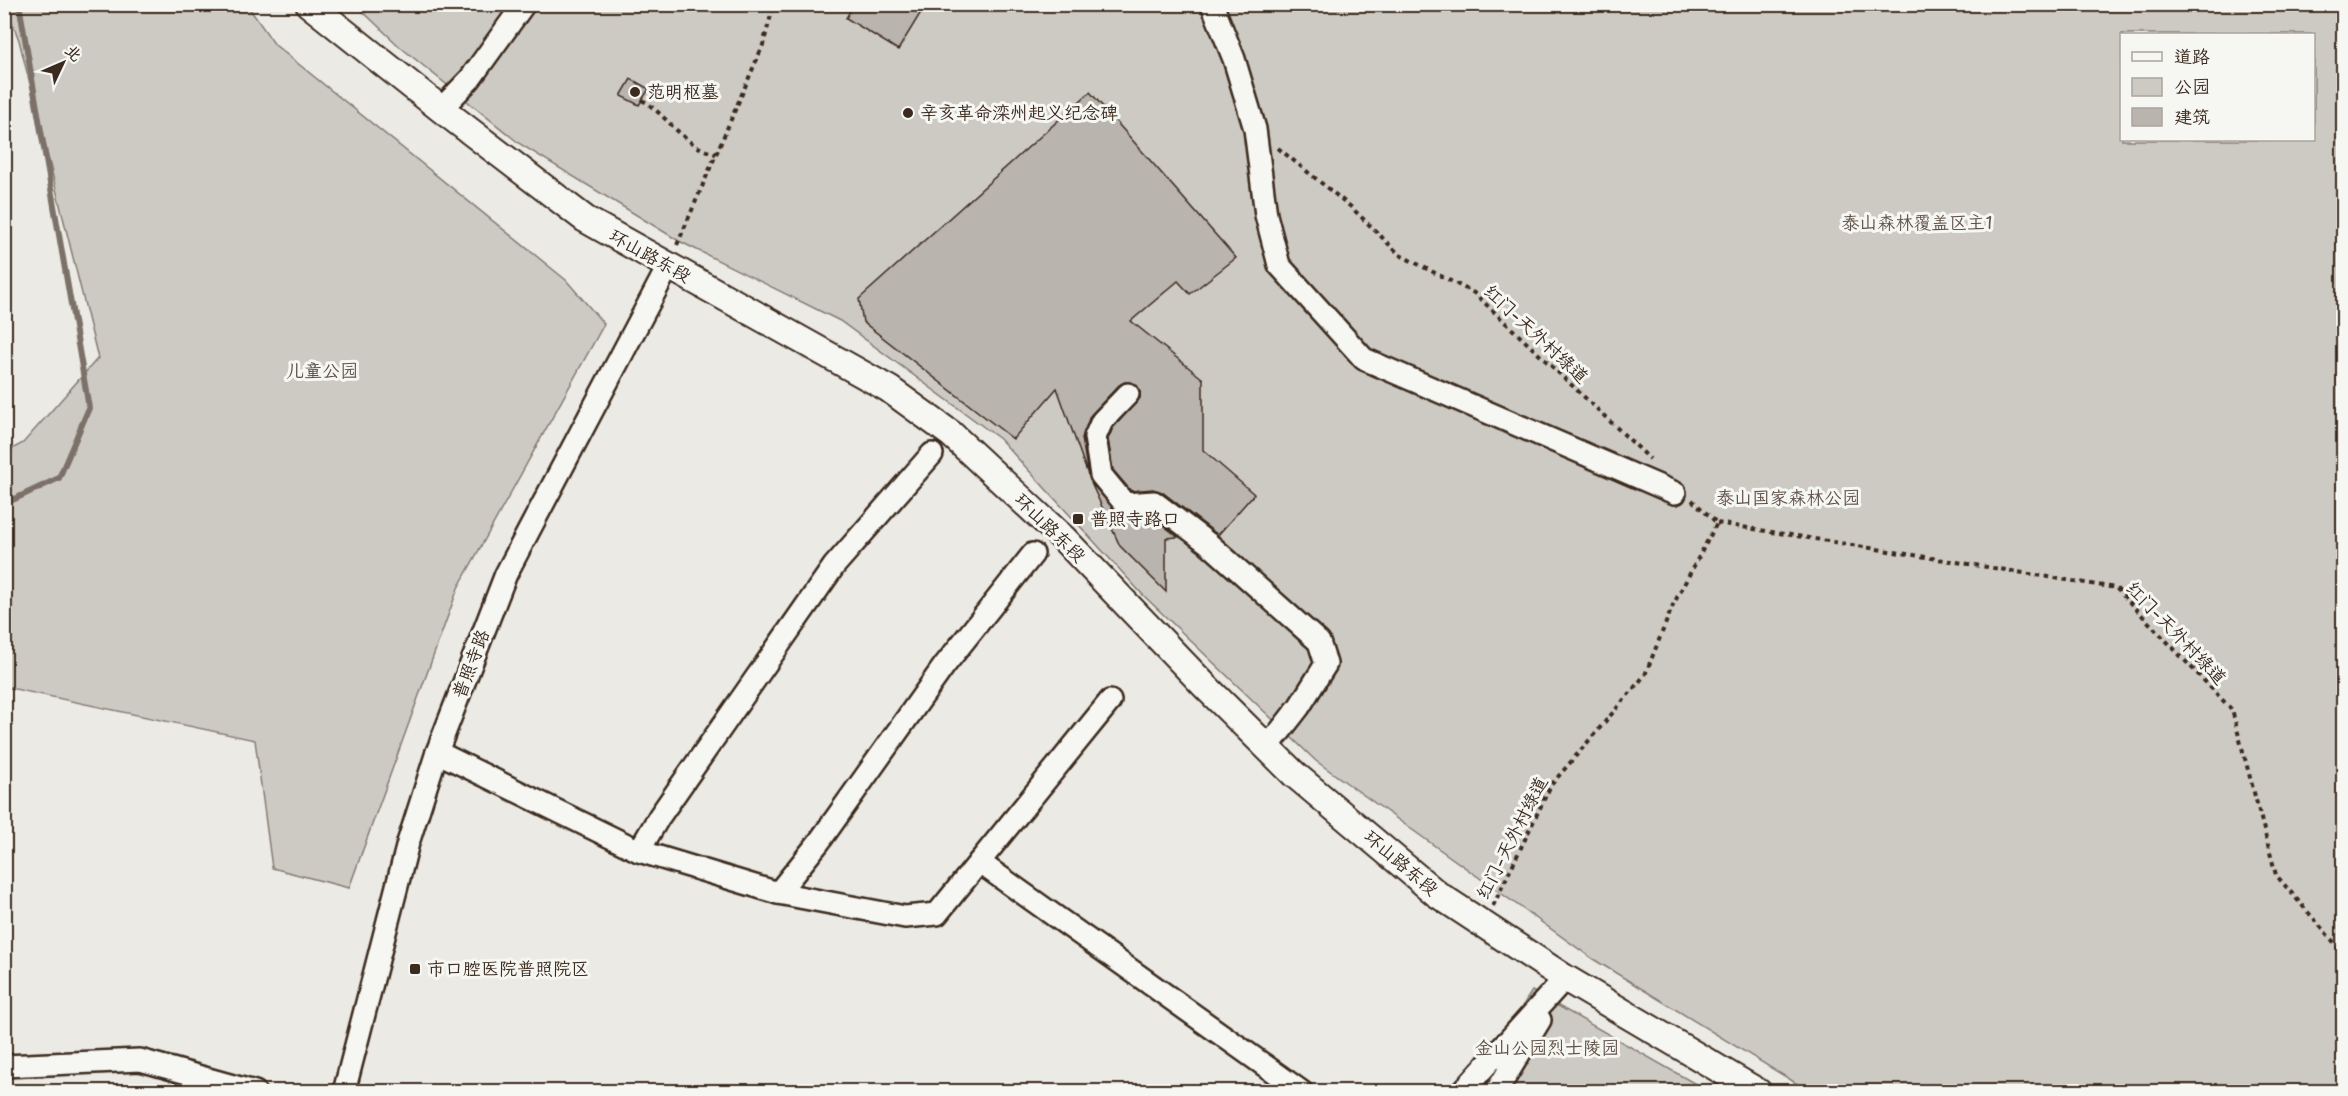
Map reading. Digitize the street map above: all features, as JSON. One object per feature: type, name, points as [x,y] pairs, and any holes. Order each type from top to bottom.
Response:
[{"type":"main road","name":"环山路东段","points":[[309,4],[585,219],[738,306],[828,353],[889,389],[951,434],[1063,538],[1294,774],[1437,894],[1565,978],[1758,1092]]},
{"type":"street","points":[[441,109],[470,79],[524,4]]},
{"type":"street","points":[[1212,4],[1234,59],[1255,129],[1266,215],[1280,265],[1364,359],[1683,496]]},
{"type":"street","name":"普照寺路","points":[[344,1092],[408,843],[437,752],[506,574],[669,265]]},
{"type":"street","points":[[1128,394],[1102,422],[1095,437],[1101,475],[1125,504],[1154,502],[1209,544],[1319,642],[1326,664],[1299,707],[1267,748]]},
{"type":"street","points":[[639,851],[659,817],[834,566],[932,454]]},
{"type":"street","points":[[778,893],[819,842],[944,666],[1033,554]]},
{"type":"street","points":[[437,752],[639,851],[778,893],[905,916],[937,914],[1110,700]]},
{"type":"street","points":[[979,862],[1302,1092]]},
{"type":"street","points":[[1462,1092],[1565,978]]},
{"type":"street","points":[[1496,1092],[1565,978]]},
{"type":"street","points":[[4,1066],[140,1060],[255,1092]]},
{"type":"path","points":[[669,265],[763,45],[774,4]]},
{"type":"path","points":[[642,100],[672,128],[703,151],[716,154]]},
{"type":"path","name":"红门-天外村绿道","points":[[1255,129],[1351,207],[1400,255],[1474,293],[1656,466]]},
{"type":"path","points":[[1683,496],[1717,523]]},
{"type":"path","name":"红门-天外村绿道","points":[[1484,925],[1551,785],[1645,675],[1672,605],[1717,523],[2116,588],[2232,710],[2276,875],[2343,954]]},
{"type":"green space","name":"儿童公园","points":[[5,4],[247,5],[275,45],[566,280],[604,324],[458,588],[349,888],[272,868],[255,740],[5,687],[5,453],[23,443],[98,358],[19,40]]},
{"type":"green space","name":"泰山国家森林公园","points":[[356,5],[2343,5],[2343,1091],[1809,1091],[1593,959],[1316,761],[1143,595],[1000,439],[840,321],[679,241],[520,144],[399,46]]},
{"type":"green space","name":"金山公园烈士陵园","points":[[1532,991],[1708,1091],[1467,1092]]},
{"type":"building","points":[[854,4],[926,4],[898,50],[846,18]]},
{"type":"building","name":"范明枢墓","points":[[631,79],[649,89],[639,105],[621,96]]},
{"type":"building","points":[[1090,92],[1236,258],[1190,294],[1178,281],[1131,321],[1203,379],[1203,450],[1254,494],[1218,535],[1162,492],[1153,489],[1131,491],[1113,470],[1108,439],[1113,428],[1140,398],[1140,391],[1136,384],[1125,382],[1119,385],[1090,416],[1082,438],[1088,475],[1057,388],[1013,439],[863,322],[859,299]]},
{"type":"building","points":[[1091,483],[1120,515],[1150,515],[1178,537],[1166,538],[1166,592],[1120,546]]},
{"type":"waterway","points":[[4,504],[59,478],[89,408],[19,4]]},
{"type":"place","name":"范明枢墓","points":[[635,92]]},
{"type":"place","name":"辛亥革命滦州起义纪念碑","points":[[908,113]]},
{"type":"place","name":"普照寺路口","points":[[1078,519]]},
{"type":"place","name":"市口腔医院普照院区","points":[[415,969]]},
{"type":"park label","name":"泰山森林覆盖区主1","points":[[1917,223]]}]
